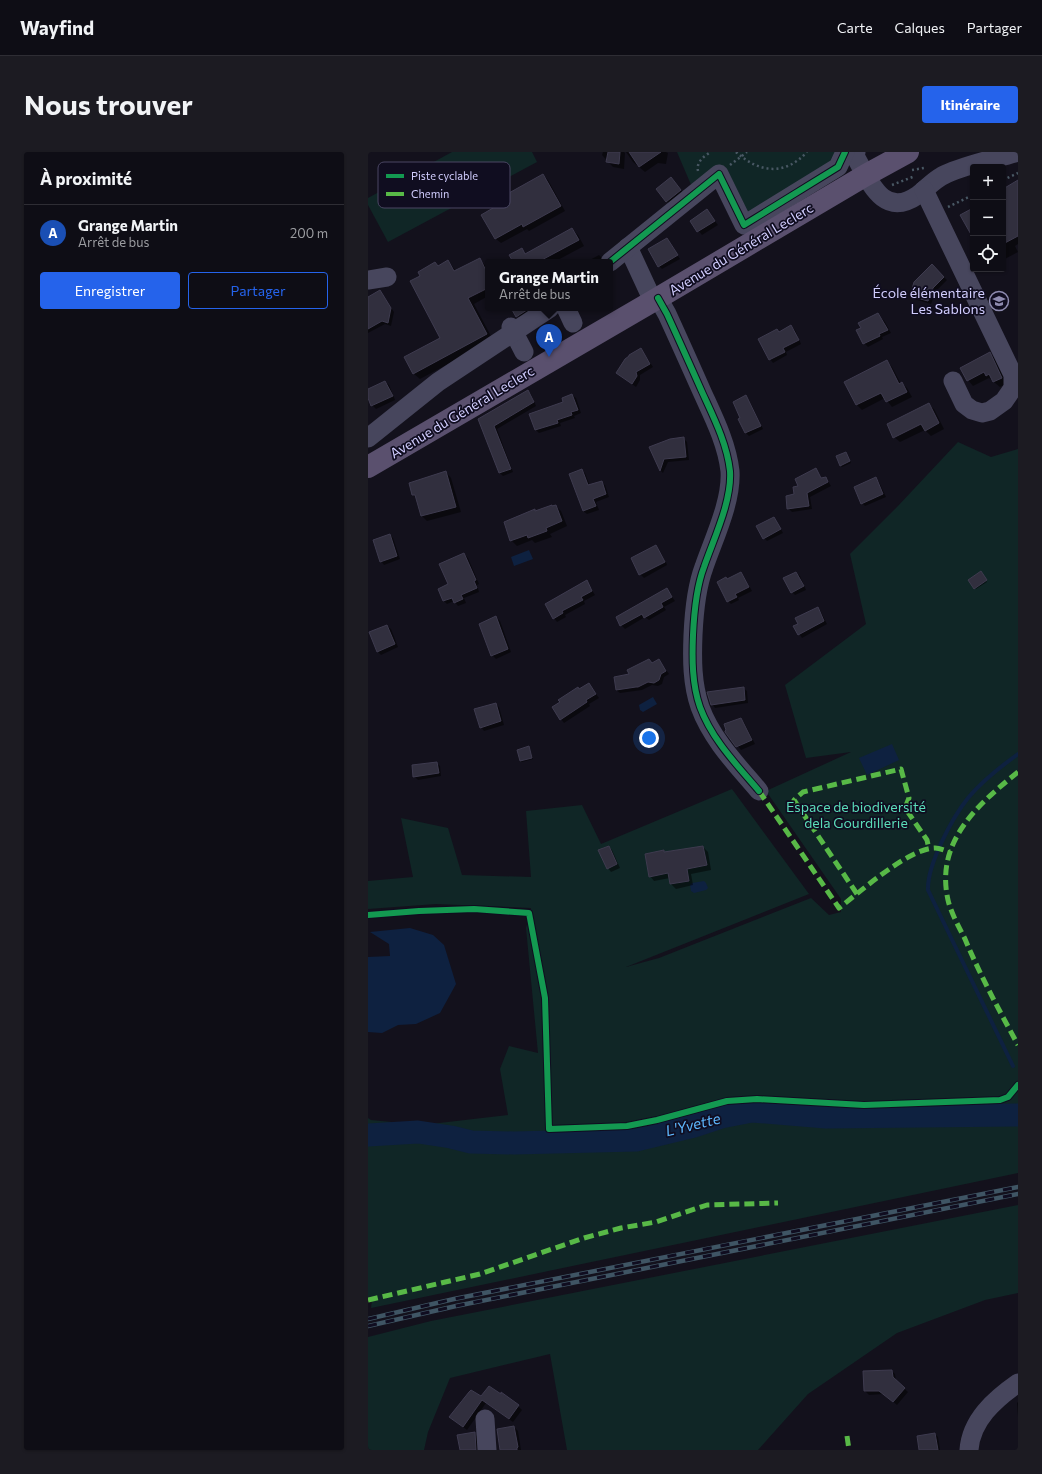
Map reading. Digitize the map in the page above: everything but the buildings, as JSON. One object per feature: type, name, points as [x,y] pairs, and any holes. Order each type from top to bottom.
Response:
[{"type":"main road","name":"Avenue du Général Leclerc","points":[[374,459],[656,300],[866,175],[908,152]]},
{"type":"street","points":[[613,260],[719,174],[744,225],[838,167],[844,152]]},
{"type":"street","points":[[856,152],[855,156],[874,191],[886,200],[898,203],[906,202],[923,186],[942,176],[1018,152]]},
{"type":"street","points":[[923,186],[1013,375],[1013,388],[1004,401],[990,411],[982,413],[972,410],[964,404],[953,381]]},
{"type":"street","points":[[628,247],[656,300],[667,314],[714,417],[726,450],[730,470],[730,490],[714,540],[703,568],[697,593],[692,658],[695,685],[701,708],[714,734],[731,758],[759,791]]},
{"type":"street","points":[[368,280],[387,277]]},
{"type":"street","points":[[368,438],[438,382],[513,330],[545,311]]},
{"type":"street","points":[[513,330],[524,352]]},
{"type":"street","points":[[969,1450],[970,1438],[986,1410],[1000,1396],[1018,1383]]},
{"type":"street","points":[[485,1419],[487,1450]]},
{"type":"path","points":[[700,176],[697,166],[700,160],[711,152]]},
{"type":"path","points":[[736,152],[746,161],[760,168],[777,169],[784,168],[800,160],[807,152]]},
{"type":"path","points":[[719,174],[747,152]]},
{"type":"path","points":[[1006,179],[1018,173]]},
{"type":"path","points":[[888,182],[891,185],[915,176],[923,186],[948,208],[970,196]]},
{"type":"green space","points":[[452,152],[532,152],[537,162],[510,176],[510,162],[434,162]]},
{"type":"green space","points":[[677,152],[841,152],[836,160],[747,220],[720,166],[692,187]]},
{"type":"green space","points":[[378,193],[378,208],[451,208],[388,242],[368,205],[368,198]]},
{"type":"green space","name":"Espace de biodiversité dela Gourdillerie","points":[[958,442],[991,457],[1018,449],[1018,1173],[371,1308],[372,1300],[368,1300],[368,1118],[371,1120],[422,1125],[508,1115],[500,1069],[509,1046],[538,1053],[526,928],[531,908],[436,904],[368,909],[368,881],[413,877],[401,818],[448,828],[462,875],[531,877],[526,811],[582,805],[601,844],[732,789],[809,894],[626,967],[659,958],[811,898],[829,915],[841,912],[841,899],[766,791],[851,752],[806,758],[785,685],[866,624],[850,554],[897,507]],"holes":[[[609,846],[617,864],[612,866],[603,848]],[[703,846],[707,865],[687,869],[689,881],[670,884],[668,873],[649,877],[645,854],[664,850],[665,858],[670,851],[678,850],[680,855]]]},
{"type":"green space","points":[[1018,1205],[1018,1293],[985,1300],[897,1333],[808,1394],[758,1450],[567,1450],[550,1354],[450,1378],[428,1432],[424,1450],[368,1450],[368,1337],[431,1321]]},
{"type":"water","points":[[529,550],[533,559],[514,566],[511,557]]},
{"type":"water","points":[[653,697],[657,704],[643,712],[640,710],[639,705]]},
{"type":"water","points":[[892,744],[899,760],[867,775],[859,758]]},
{"type":"water","points":[[704,881],[708,888],[706,890],[694,893],[691,891],[690,885],[692,883]]},
{"type":"water","points":[[410,928],[433,935],[444,945],[456,984],[440,1013],[416,1024],[398,1025],[382,1033],[368,1032],[368,957],[390,956],[389,944],[370,932]]},
{"type":"waterway","points":[[1013,1066],[928,890],[929,880],[936,855],[955,817],[973,792],[998,769],[1018,754]]},
{"type":"waterway","name":"L'Yvette","points":[[368,1135],[418,1132],[451,1137],[471,1142],[514,1143],[636,1140],[694,1126],[721,1117],[752,1111],[826,1117],[1018,1115]]},
{"type":"railway","points":[[368,1319],[454,1299],[1018,1187]]},
{"type":"railway","points":[[368,1326],[456,1306],[1018,1194]]},
{"type":"marked path","points":[[857,894],[794,800],[803,792],[901,769],[909,798],[905,808],[927,840],[929,849]]},
{"type":"marked path","points":[[1018,772],[988,798],[974,812],[963,827],[954,843],[948,860],[946,879],[948,900],[953,915],[983,979],[1018,1045]]},
{"type":"marked path","points":[[759,791],[839,908],[885,872],[912,855],[924,850],[935,848],[950,852]]},
{"type":"marked path","points":[[368,1300],[480,1274],[584,1238],[621,1228],[656,1222],[707,1205],[778,1203]]},
{"type":"marked path","points":[[847,1436],[849,1450]]},
{"type":"cycle path","points":[[613,260],[719,174],[744,225],[838,167],[845,152]]},
{"type":"cycle path","points":[[658,298],[667,314],[716,422],[726,451],[730,471],[730,483],[725,507],[701,575],[696,601],[693,627],[693,671],[695,689],[700,707],[711,731],[726,752],[759,791]]},
{"type":"cycle path","points":[[368,915],[474,909],[529,913],[545,998],[549,1129],[627,1126],[657,1120],[727,1101],[757,1099],[864,1105],[1000,1100],[1008,1097],[1018,1085]]},
{"type":"place","name":"École élémentaire Les Sablons","points":[[999,301]]},
{"type":"place","name":"Grange Martin","points":[[549,357]]}]
